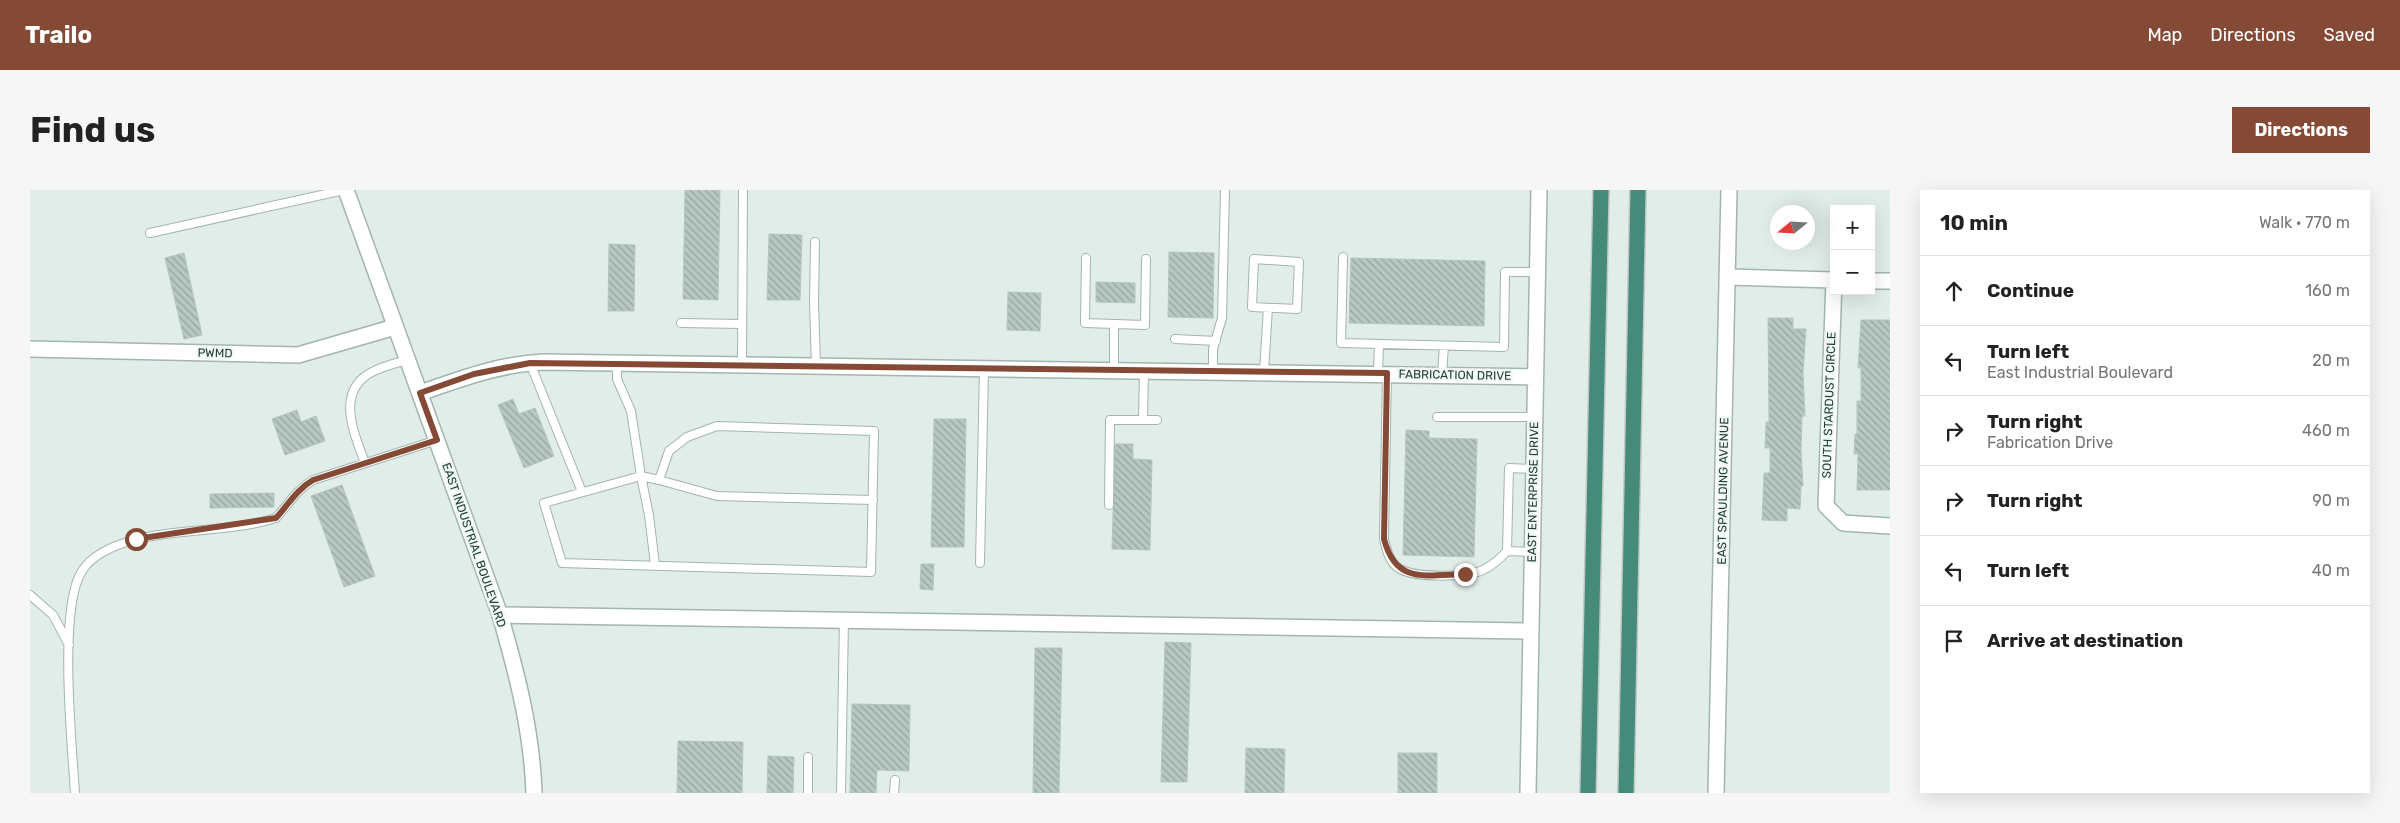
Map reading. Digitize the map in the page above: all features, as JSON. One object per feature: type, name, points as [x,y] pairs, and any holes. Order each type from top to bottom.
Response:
[{"type":"highway","points":[[1588,793],[1601,190]]},
{"type":"highway","points":[[1626,793],[1638,190]]},
{"type":"street","name":"EAST INDUSTRIAL BOULEVARD","points":[[345,190],[500,615],[518,678],[526,716],[534,793]]},
{"type":"street","name":"EAST ENTERPRISE DRIVE","points":[[1528,793],[1539,190]]},
{"type":"street","name":"EAST SPAULDING AVENUE","points":[[1716,793],[1729,190]]},
{"type":"street","points":[[1728,277],[1830,280]]},
{"type":"street","points":[[1875,280],[1890,281]]},
{"type":"street","name":"SOUTH STARDUST CIRCLE","points":[[1833,295],[1826,506],[1843,523],[1890,526]]},
{"type":"street","name":"PWMD","points":[[30,349],[298,355],[395,327]]},
{"type":"street","name":"FABRICATION DRIVE","points":[[420,393],[474,374],[530,363],[1264,371],[1535,377]]},
{"type":"street","points":[[500,615],[1530,631]]},
{"type":"lane","points":[[150,233],[345,190]]},
{"type":"lane","points":[[742,365],[743,190]]},
{"type":"lane","points":[[1213,371],[1216,341],[1222,318],[1225,190]]},
{"type":"lane","points":[[815,242],[816,366]]},
{"type":"lane","points":[[1343,257],[1341,343],[1504,347],[1505,272],[1537,272]]},
{"type":"lane","points":[[1086,258],[1085,324],[1145,325],[1146,259]]},
{"type":"lane","points":[[1254,260],[1299,262],[1297,309],[1268,308],[1252,307],[1254,260]]},
{"type":"lane","points":[[1264,371],[1268,308]]},
{"type":"lane","points":[[681,323],[742,324]]},
{"type":"lane","points":[[1114,324],[1114,369]]},
{"type":"lane","points":[[1174,340],[1216,341]]},
{"type":"lane","points":[[1379,344],[1383,373],[1384,539],[1388,553],[1396,567],[1417,575],[1465,574],[1482,570],[1498,561],[1507,551],[1509,468],[1534,469]]},
{"type":"lane","points":[[1442,374],[1444,346]]},
{"type":"lane","points":[[365,464],[349,418],[351,398],[359,382],[373,371],[407,360]]},
{"type":"lane","points":[[530,363],[582,492]]},
{"type":"lane","points":[[617,363],[617,379],[631,411],[640,476],[650,515],[655,565]]},
{"type":"lane","points":[[980,563],[984,368]]},
{"type":"lane","points":[[1143,420],[1144,370]]},
{"type":"lane","points":[[1437,417],[1535,417]]},
{"type":"lane","points":[[1109,505],[1110,420],[1156,420]]},
{"type":"lane","points":[[659,480],[669,451],[687,437],[717,426],[874,431],[873,500],[871,572],[562,563],[544,503],[640,476],[717,496],[873,500]]},
{"type":"lane","points":[[75,793],[70,714],[70,647],[72,597],[75,582],[83,568],[98,554],[136,539],[276,518],[299,488],[313,480],[437,440]]},
{"type":"lane","points":[[1507,551],[1532,552]]},
{"type":"lane","points":[[30,595],[53,615],[70,647]]},
{"type":"lane","points":[[841,793],[844,619]]},
{"type":"lane","points":[[808,757],[808,793]]},
{"type":"lane","points":[[894,793],[895,780]]},
{"type":"building","points":[[685,190],[720,190],[718,300],[683,299]]},
{"type":"building","points":[[769,234],[802,235],[800,300],[767,300]]},
{"type":"building","points":[[609,244],[635,245],[634,311],[608,311]]},
{"type":"building","points":[[1169,252],[1214,253],[1213,318],[1168,317]]},
{"type":"building","points":[[184,253],[202,335],[184,339],[165,258]]},
{"type":"building","points":[[1351,258],[1485,261],[1484,326],[1349,323]]},
{"type":"building","points":[[1096,282],[1135,283],[1135,303],[1096,302]]},
{"type":"building","points":[[1008,292],[1041,293],[1040,331],[1007,330]]},
{"type":"building","points":[[1768,318],[1793,318],[1793,329],[1806,329],[1803,373],[1805,416],[1802,416],[1801,451],[1803,486],[1801,486],[1800,509],[1787,508],[1787,521],[1762,520],[1764,473],[1770,473],[1770,448],[1765,448],[1766,422],[1769,422]]},
{"type":"building","points":[[1861,320],[1890,320],[1890,490],[1857,490],[1858,454],[1854,454],[1855,434],[1857,434],[1857,401],[1861,401],[1861,368],[1858,368]]},
{"type":"building","points":[[513,399],[519,414],[535,408],[554,456],[524,468],[498,405]]},
{"type":"building","points":[[297,410],[301,422],[316,416],[325,441],[285,455],[272,419]]},
{"type":"building","points":[[934,419],[966,419],[964,547],[931,547]]},
{"type":"building","points":[[1406,430],[1429,431],[1429,438],[1477,439],[1474,557],[1403,555]]},
{"type":"building","points":[[1115,444],[1133,444],[1133,459],[1152,460],[1150,550],[1112,549]]},
{"type":"building","points":[[342,485],[375,576],[344,587],[311,496]]},
{"type":"building","points":[[274,493],[274,507],[210,508],[210,494]]},
{"type":"building","points":[[921,564],[934,564],[933,590],[920,589]]},
{"type":"building","points":[[1165,642],[1191,643],[1187,782],[1161,782]]},
{"type":"building","points":[[1035,648],[1062,648],[1059,793],[1033,793]]},
{"type":"building","points":[[852,704],[910,705],[909,771],[877,770],[876,793],[850,793]]},
{"type":"building","points":[[678,741],[743,742],[742,793],[677,793]]},
{"type":"building","points":[[1246,748],[1285,749],[1284,793],[1245,793]]},
{"type":"building","points":[[1398,753],[1437,753],[1437,793],[1398,793]]},
{"type":"building","points":[[768,756],[794,757],[793,793],[767,793]]},
{"type":"route","points":[[136,539],[164,533],[223,527],[276,518],[299,488],[313,480],[437,440],[420,393],[474,374],[530,363],[1387,373],[1384,539],[1388,553],[1396,567],[1417,575],[1465,574]]}]
